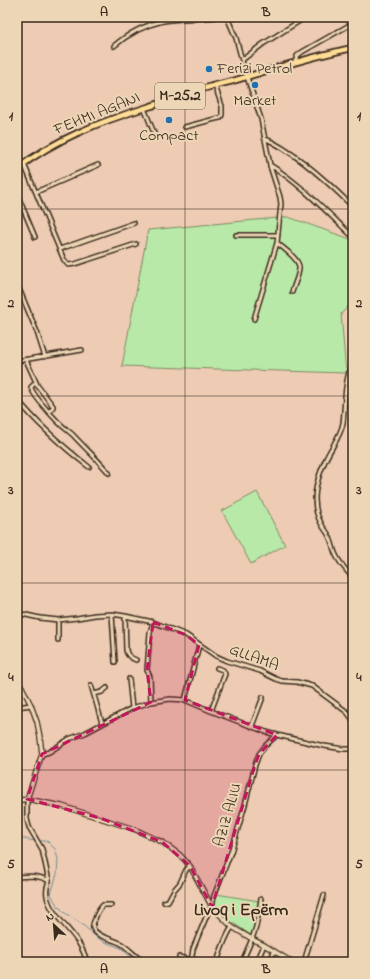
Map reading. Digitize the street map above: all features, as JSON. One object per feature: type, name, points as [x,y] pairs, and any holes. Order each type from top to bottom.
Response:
[{"type":"main road","name":"FEHMI AGANI","points":[[17,169],[47,150],[79,133],[113,118],[322,54],[353,48]]},
{"type":"street","points":[[114,46],[134,31],[154,24],[165,21],[216,17]]},
{"type":"street","points":[[227,17],[236,38],[246,77],[261,119],[270,165],[281,204],[277,243],[254,319]]},
{"type":"street","points":[[242,60],[263,44],[306,17]]},
{"type":"street","points":[[295,62],[297,56],[302,52],[353,23]]},
{"type":"street","points":[[185,127],[220,118],[222,115],[222,106],[215,86]]},
{"type":"street","points":[[144,108],[156,138]]},
{"type":"street","points":[[264,138],[274,142],[286,150],[318,175],[352,206]]},
{"type":"street","points":[[24,164],[64,260],[68,265],[136,244]]},
{"type":"street","points":[[36,192],[98,165]]},
{"type":"street","points":[[270,165],[290,179],[320,205],[353,237]]},
{"type":"street","points":[[17,194],[35,237]]},
{"type":"street","points":[[60,249],[134,223]]},
{"type":"street","points":[[236,235],[278,235]]},
{"type":"street","points":[[277,243],[298,263],[300,268],[292,292]]},
{"type":"street","points":[[17,284],[37,332],[45,357]]},
{"type":"street","points":[[17,361],[82,350]]},
{"type":"street","points":[[26,360],[37,385],[53,406],[49,412]]},
{"type":"street","points":[[353,366],[350,369],[348,376],[343,425],[325,462],[316,488],[314,504],[321,523],[329,535],[342,566],[353,578]]},
{"type":"street","points":[[348,376],[353,376]]},
{"type":"street","points":[[36,382],[31,387],[31,390],[60,424],[72,434],[109,473]]},
{"type":"street","points":[[17,399],[28,413],[48,433],[89,466]]},
{"type":"street","name":"GLLAMA","points":[[17,613],[58,620],[112,614],[153,622],[186,635],[216,656],[227,661],[260,671],[282,681],[297,682],[312,686],[349,711],[353,720]]},
{"type":"street","points":[[112,614],[115,662]]},
{"type":"street","points":[[125,616],[126,650],[127,654],[136,660]]},
{"type":"street","points":[[58,620],[58,640]]},
{"type":"street","points":[[151,702],[150,677],[148,670],[150,633],[153,622]]},
{"type":"street","points":[[185,700],[199,645]]},
{"type":"street","points":[[211,711],[225,674],[223,670],[218,668]]},
{"type":"street","points":[[129,679],[132,708]]},
{"type":"street","points":[[17,680],[31,705],[40,737],[42,754],[26,800],[29,827],[42,848],[49,881],[47,885],[47,901],[78,942],[87,962]]},
{"type":"street","points":[[91,685],[102,723]]},
{"type":"street","points":[[94,694],[102,692],[107,688]]},
{"type":"street","points":[[252,726],[263,697]]},
{"type":"street","points":[[42,754],[49,752],[69,739],[85,733],[132,708],[170,698],[185,700],[277,735],[324,746],[353,749]]},
{"type":"street","points":[[17,707],[31,705]]},
{"type":"street","name":"AZIZ ALIU","points":[[191,961],[193,949],[212,907],[214,896],[231,852],[259,754],[277,735]]},
{"type":"street","points":[[17,801],[26,800],[62,806],[134,829],[162,842],[180,855],[190,866],[212,907],[232,927],[252,940],[274,951],[285,960],[292,962]]},
{"type":"street","points":[[164,902],[168,901],[180,883],[186,870],[190,866]]},
{"type":"street","points":[[17,877],[36,876],[49,881]]},
{"type":"street","points":[[304,962],[324,895]]},
{"type":"street","points":[[242,962],[256,928],[261,899]]},
{"type":"street","points":[[111,905],[103,905],[100,908],[93,924],[93,928],[105,938],[120,943],[138,958],[149,962]]},
{"type":"street","points":[[217,962],[224,942],[232,927]]},
{"type":"street","points":[[257,962],[264,945]]},
{"type":"street","points":[[270,962],[274,951]]},
{"type":"street","points":[[179,957],[191,961]]},
{"type":"highlighted area","points":[[153,622],[186,635],[199,645],[185,700],[277,735],[259,754],[212,907],[190,866],[162,842],[100,818],[27,799],[42,754],[151,702],[147,670]]},
{"type":"green space","points":[[288,217],[353,240],[353,301],[341,314],[346,373],[122,366],[148,230]]},
{"type":"green space","points":[[257,492],[285,545],[251,564],[222,511]]},
{"type":"green space","points":[[216,894],[259,901],[252,936],[226,918],[213,905]]},
{"type":"waterway","points":[[17,837],[36,841]]},
{"type":"waterway","points":[[39,841],[47,841],[55,849],[58,859],[57,874],[51,894],[58,906],[65,913],[82,924],[96,937],[121,948],[134,960],[140,962]]},
{"type":"place","name":"Ferizi Petrol","points":[[209,69]]},
{"type":"place","name":"Market","points":[[255,85]]},
{"type":"place","name":"Compact","points":[[169,120]]},
{"type":"district","name":"Livoq i Epërm","points":[[241,911]]}]
